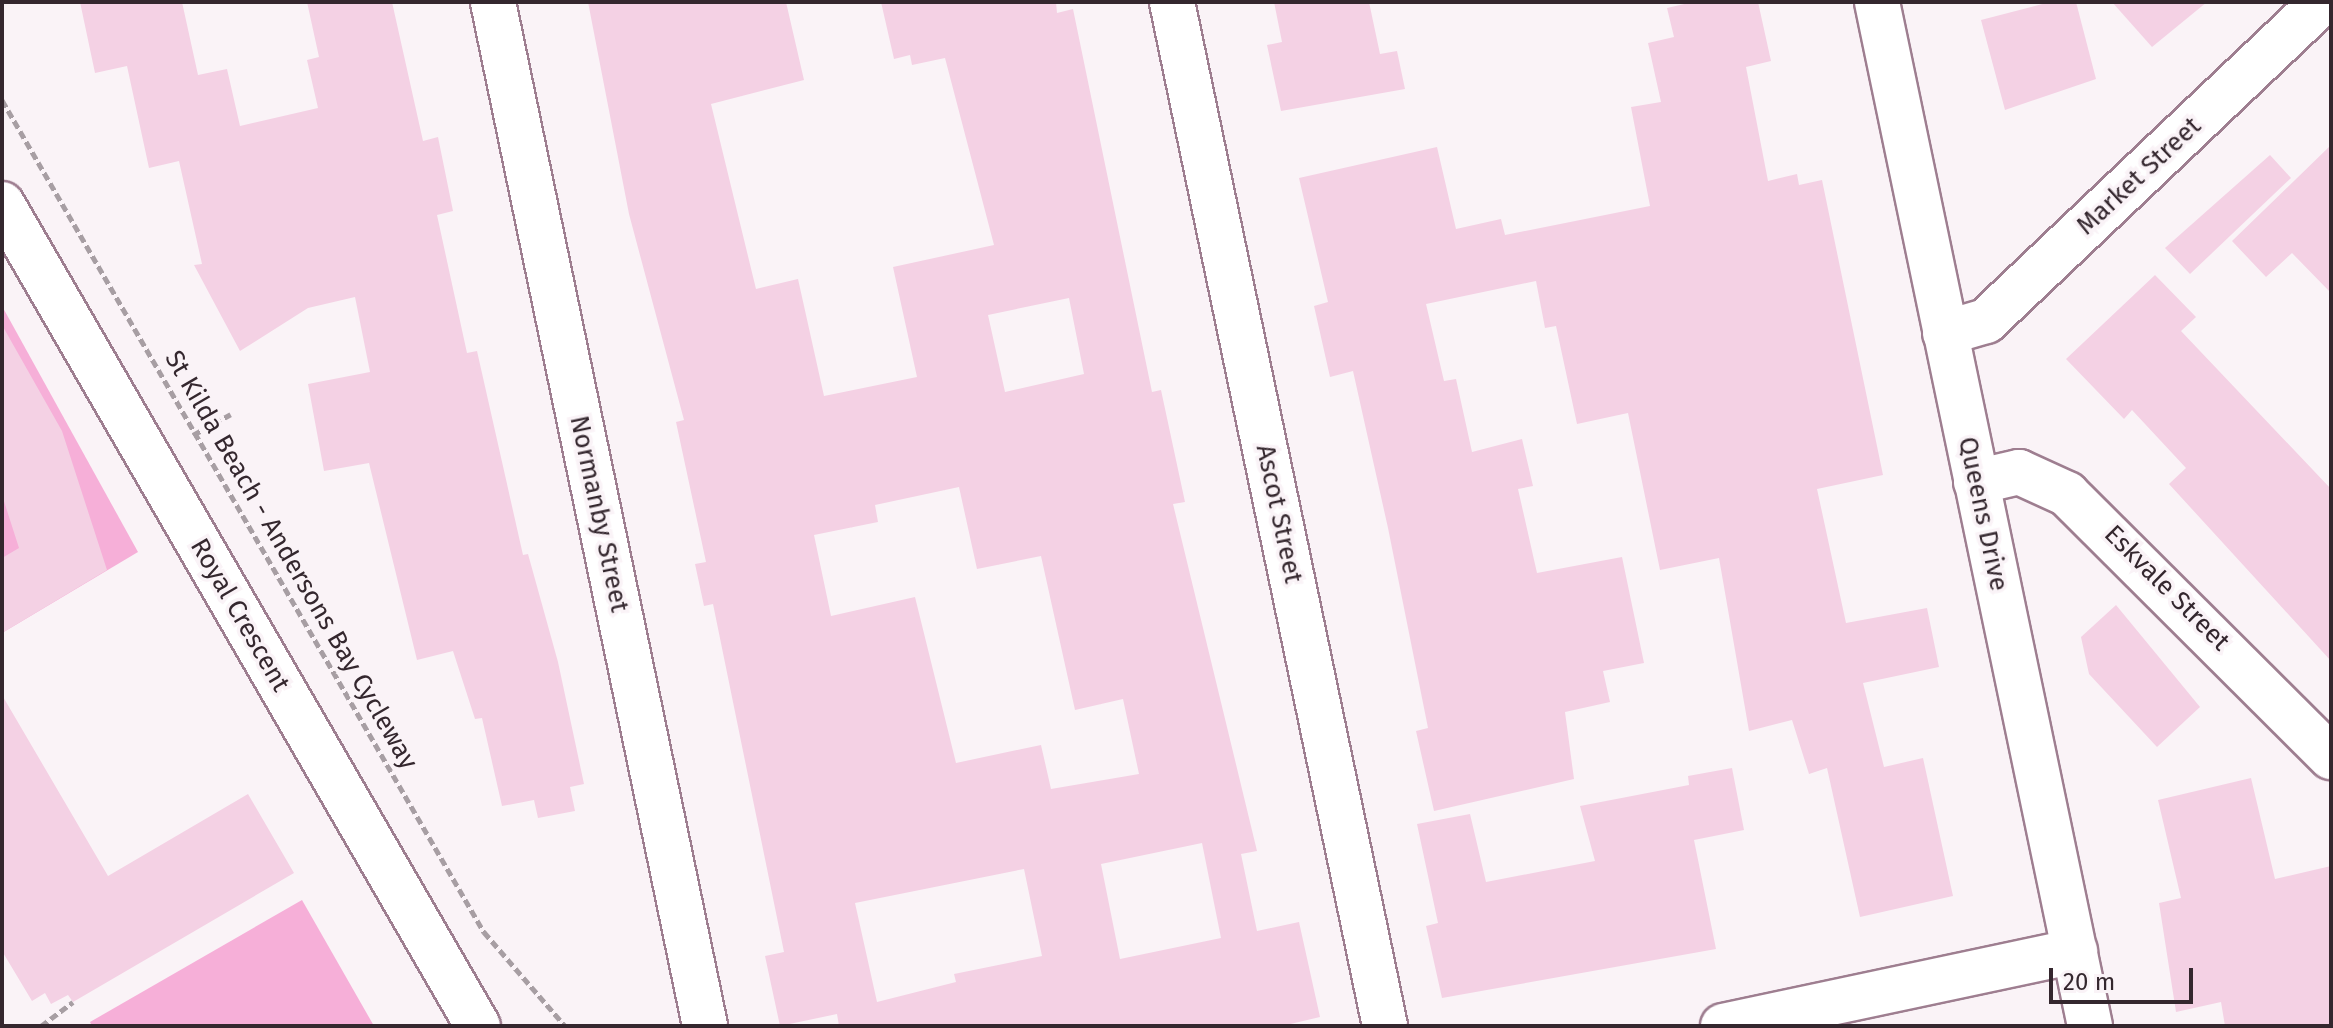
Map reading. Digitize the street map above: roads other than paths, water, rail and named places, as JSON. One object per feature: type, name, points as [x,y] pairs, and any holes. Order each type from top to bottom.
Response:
[{"type":"street","name":"Normanby Street","points":[[493,2],[705,1026]]},
{"type":"street","name":"Ascot Street","points":[[1172,2],[1385,1026]]},
{"type":"street","name":"Queens Drive","points":[[1877,2],[2090,1026]]},
{"type":"street","name":"Market Street","points":[[1945,333],[1986,321],[2322,2]]},
{"type":"street","name":"Royal Crescent","points":[[2,204],[478,1026]]},
{"type":"street","name":"Eskvale Street","points":[[1976,482],[2019,472],[2067,494],[2331,757]]},
{"type":"street","points":[[1723,1026],[2075,951]]}]
